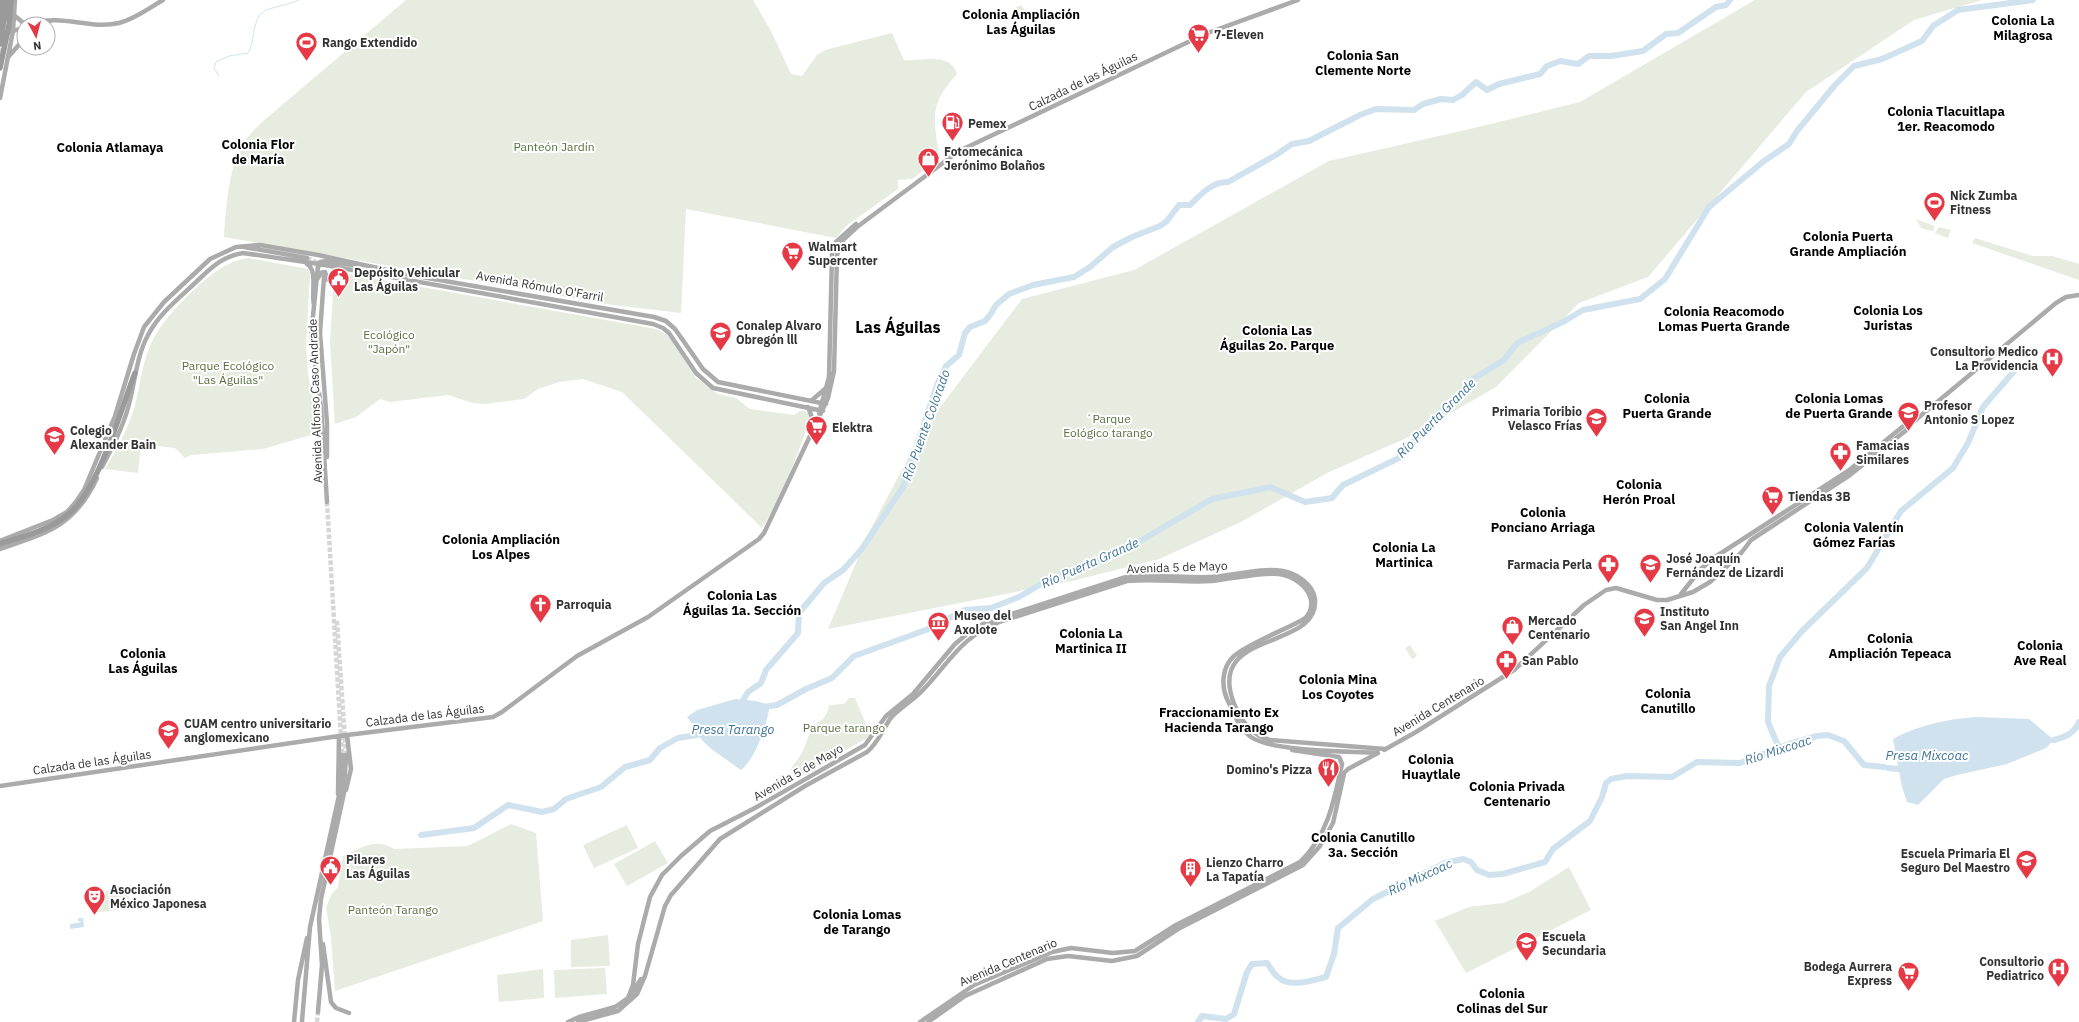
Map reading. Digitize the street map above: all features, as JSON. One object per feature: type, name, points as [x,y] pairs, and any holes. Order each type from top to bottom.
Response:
[{"type":"highway","points":[[0,23],[2,0]]},
{"type":"highway","points":[[0,45],[7,0]]},
{"type":"highway","points":[[0,68],[9,25],[11,0]]},
{"type":"highway","points":[[0,543],[50,526],[72,511],[85,495],[115,431],[135,373]]},
{"type":"main road","points":[[0,98],[8,57],[15,0]]},
{"type":"main road","points":[[56,20],[105,24],[119,23],[133,18],[163,0]]},
{"type":"main road","name":"Calzada de las Águilas","points":[[0,786],[339,736],[492,716],[502,712],[577,656],[648,616],[759,539],[764,533],[832,387],[834,371],[838,251],[847,235],[959,151],[1205,34],[1298,0]]},
{"type":"main road","points":[[0,37],[16,30]]},
{"type":"main road","points":[[0,45],[9,44]]},
{"type":"main road","points":[[8,57],[16,48]]},
{"type":"main road","name":"Calzada de las Águilas","points":[[824,404],[827,387],[833,250],[846,232],[877,208],[888,203]]},
{"type":"main road","name":"Avenida Rómulo O'Farril","points":[[0,543],[53,520],[67,512],[80,497],[115,416],[144,327],[164,302],[202,267],[214,257],[241,245],[260,245],[346,260],[387,271],[654,317],[666,321],[675,329],[703,370],[713,380],[727,385],[824,404]]},
{"type":"main road","points":[[232,248],[245,248],[308,258]]},
{"type":"main road","name":"Avenida Rómulo O'Farril","points":[[0,550],[63,524],[83,504],[101,470],[125,416],[135,373],[144,344],[152,327],[164,312],[219,262],[231,256],[243,254],[319,264],[653,324],[663,328],[669,333],[696,373],[709,386],[719,390],[808,407],[820,412]]},
{"type":"main road","points":[[319,264],[320,262],[327,261],[364,266]]},
{"type":"main road","points":[[304,262],[313,269],[312,292],[314,306]]},
{"type":"main road","name":"Avenida Alfonso Caso Andrade","points":[[319,264],[311,336],[321,407],[328,502],[325,377],[320,333],[324,277]]},
{"type":"main road","points":[[385,276],[387,271]]},
{"type":"main road","points":[[318,279],[319,274],[324,272],[327,273],[328,280]]},
{"type":"main road","name":"Avenida Centenario","points":[[920,1022],[949,1000],[974,985],[1052,952],[1075,948],[1116,953],[1137,951],[1176,925],[1300,862],[1313,846],[1328,822],[1339,778],[1348,769],[1416,732],[1514,670],[1584,605],[1606,590],[1616,588],[1657,600],[1672,598],[1705,587],[1742,552],[1747,544],[1850,475],[1909,428],[1912,423],[2056,303],[2066,297],[2079,295]]},
{"type":"main road","points":[[323,368],[325,363]]},
{"type":"main road","points":[[811,401],[827,387]]},
{"type":"main road","points":[[802,406],[803,399]]},
{"type":"main road","points":[[808,407],[813,420],[813,430]]},
{"type":"main road","name":"Avenida Centenario","points":[[1681,594],[1706,564],[1743,538],[1848,471],[1906,424],[1912,423]]},
{"type":"main road","points":[[94,467],[97,472],[101,470]]},
{"type":"main road","points":[[1743,538],[1747,544]]},
{"type":"main road","name":"Avenida 5 de Mayo","points":[[578,1022],[608,1014],[624,1007],[637,994],[642,985],[659,924],[671,895],[720,839],[805,786],[867,752],[874,746],[890,719],[915,696],[940,667],[955,644],[968,633],[983,624],[1071,597],[1106,583],[1141,576],[1212,577],[1273,570],[1285,571],[1298,576],[1307,583],[1314,594],[1315,607],[1312,614],[1304,624],[1271,638],[1239,657],[1233,665],[1228,677],[1229,690],[1237,710],[1248,728],[1256,737],[1267,744],[1283,747],[1378,753]]},
{"type":"main road","name":"Avenida 5 de Mayo","points":[[628,998],[633,985],[638,944],[646,909],[650,897],[662,876],[710,831],[759,806],[865,745],[886,716],[915,696]]},
{"type":"main road","points":[[294,1022],[298,980],[339,805],[347,789],[351,769],[347,735]]},
{"type":"main road","points":[[318,1012],[322,965],[320,921],[321,899],[339,805],[337,770],[339,736]]},
{"type":"main road","name":"Avenida 5 de Mayo","points":[[1256,737],[1275,741],[1385,749]]},
{"type":"main road","points":[[1283,747],[1339,758],[1342,764],[1339,778]]},
{"type":"main road","points":[[338,799],[342,779],[344,755],[344,793]]},
{"type":"main road","name":"Avenida Centenario","points":[[928,1022],[970,994],[1047,959],[1068,956],[1114,961],[1142,953],[1178,929],[1303,865],[1320,846],[1333,823],[1344,774]]},
{"type":"main road","points":[[320,921],[331,1002],[336,1008],[349,1013]]},
{"type":"main road","points":[[302,1021],[310,927]]},
{"type":"main road","points":[[1116,953],[1119,960]]},
{"type":"main road","points":[[1114,961],[1116,953]]},
{"type":"main road","points":[[568,1022],[579,1017],[615,1007],[628,998],[637,988],[646,968]]},
{"type":"green space","name":"Panteón Jardín","points":[[406,0],[753,0],[771,31],[791,74],[802,76],[817,55],[825,50],[892,33],[904,60],[942,60],[948,62],[957,74],[947,85],[941,95],[935,114],[939,159],[912,179],[898,180],[898,189],[846,226],[836,238],[686,209],[681,313],[613,305],[224,237],[231,178],[237,156],[246,139],[262,122]]},
{"type":"green space","name":"´Parque Eológico tarango","points":[[1755,0],[1982,0],[1914,20],[1806,92],[1648,277],[1579,303],[1496,387],[1409,437],[1327,473],[1241,522],[1159,559],[1076,580],[828,629],[870,530],[923,430],[1022,299],[1134,270],[1329,161],[1580,102]]},
{"type":"green space","points":[[1021,5],[1029,17],[1020,21],[1015,14],[1018,12],[1015,8]]},
{"type":"green space","points":[[1916,219],[1934,226],[1934,230],[1931,231],[1921,228]]},
{"type":"green space","points":[[1939,227],[1951,230],[1948,238],[1935,233]]},
{"type":"green space","points":[[1975,238],[2033,256],[2052,256],[2079,264],[2079,280],[1972,243]]},
{"type":"green space","name":"Parque Ecológico \"Las Águilas\"","points":[[248,258],[308,269],[310,273],[306,345],[308,373],[318,433],[263,449],[191,455],[185,458],[175,448],[141,444],[138,473],[105,469],[114,455],[131,417],[147,353],[159,329],[179,305],[208,278],[226,265]]},
{"type":"green space","name":"Ecológico \"Japón\"","points":[[338,272],[656,329],[666,334],[671,340],[696,378],[718,394],[736,398],[750,409],[794,415],[800,411],[805,411],[809,414],[810,419],[789,475],[770,515],[762,528],[622,392],[583,379],[559,382],[538,389],[524,399],[485,404],[473,403],[448,395],[390,402],[380,399],[356,417],[335,424],[330,343],[334,275]]},
{"type":"green space","points":[[1410,645],[1417,656],[1412,659],[1405,648]]},
{"type":"green space","name":"Parque tarango","points":[[849,698],[855,698],[870,734],[867,738],[802,775],[790,770],[802,753],[813,725],[824,718],[829,705],[844,704]]},
{"type":"green space","name":"Panteón Tarango","points":[[511,824],[536,833],[543,921],[335,991],[331,937],[326,908],[331,895],[338,887],[343,856],[362,847],[375,844],[381,844],[394,849],[468,846]]},
{"type":"green space","points":[[627,825],[638,848],[594,868],[583,845]]},
{"type":"green space","points":[[655,841],[668,863],[627,886],[614,864]]},
{"type":"green space","points":[[1569,867],[1591,910],[1466,973],[1435,921],[1469,907],[1503,903],[1529,892]]},
{"type":"green space","points":[[128,890],[130,909],[111,911],[109,892]]},
{"type":"green space","points":[[108,891],[110,911],[91,913],[89,893]]},
{"type":"green space","points":[[608,935],[610,966],[571,967],[571,940]]},
{"type":"green space","points":[[605,968],[607,994],[555,998],[554,970]]},
{"type":"green space","points":[[543,969],[544,998],[499,1002],[497,975]]},
{"type":"water","name":"Presa Tarango","points":[[735,699],[756,701],[770,705],[763,731],[756,749],[741,770],[710,748],[697,735],[697,730],[687,717],[697,710]]},
{"type":"water","name":"Presa Mixcoac","points":[[1976,717],[2029,719],[2054,740],[2046,748],[2007,764],[1944,779],[1918,805],[1907,802],[1902,787],[1893,739],[1923,726],[1955,719]]},
{"type":"water","points":[[78,918],[83,918],[84,927],[70,929],[70,924],[82,922],[78,921]]},
{"type":"waterway","points":[[219,76],[214,68],[216,62],[229,56],[248,53],[256,24],[261,13],[266,10],[299,0]]},
{"type":"waterway","name":"Río Puente Colorado","points":[[739,707],[748,692],[761,683],[766,670],[798,633],[799,613],[824,583],[843,570],[861,550],[903,487],[937,385],[946,366],[959,355],[965,333],[970,327],[985,321],[996,305],[1009,294],[1033,285],[1074,277],[1090,267],[1113,247],[1132,237],[1160,226],[1167,221],[1179,205],[1190,205],[1202,193],[1212,186],[1222,182],[1228,182],[1276,155],[1292,144],[1309,141],[1360,115],[1376,109],[1414,110],[1423,104],[1441,99],[1453,100],[1462,95],[1476,82],[1487,90],[1499,84],[1540,74],[1547,66],[1560,61],[1578,64],[1589,56],[1611,56],[1643,51],[1666,34],[1678,33],[1716,7],[1726,5],[1730,0]]},
{"type":"waterway","name":"Río Puerta Grande","points":[[762,707],[777,705],[806,689],[832,678],[854,656],[926,630],[965,610],[991,608],[1019,597],[1048,580],[1102,559],[1140,541],[1212,499],[1270,487],[1305,502],[1332,498],[1343,485],[1399,458],[1435,417],[1473,379],[1504,360],[1517,343],[1563,322],[1583,310],[1640,299],[1665,279],[1709,207],[1764,161],[1789,144],[1797,131],[1835,85],[1854,66],[1882,59],[1922,41],[1933,26],[1958,10],[2033,0]]},
{"type":"waterway","points":[[1779,748],[1768,722],[1769,686],[1780,657],[1802,631],[1867,568],[1901,511],[1953,468],[1968,443],[1983,407],[2015,370]]},
{"type":"waterway","points":[[2054,740],[2069,734],[2075,729],[2079,722]]},
{"type":"waterway","points":[[421,835],[474,828],[508,805],[542,812],[554,809],[566,799],[601,787],[625,767],[650,760],[660,748],[678,738],[697,735],[703,731]]},
{"type":"waterway","name":"Río Mixcoac","points":[[1198,1022],[1202,1016],[1226,1019],[1234,1014],[1247,972],[1252,964],[1267,963],[1277,977],[1284,981],[1296,983],[1326,977],[1334,954],[1338,928],[1373,899],[1445,863],[1463,859],[1471,862],[1477,870],[1489,875],[1503,874],[1545,862],[1553,849],[1590,821],[1602,797],[1606,783],[1611,779],[1627,776],[1672,777],[1697,762],[1740,763],[1789,744],[1817,736],[1828,735],[1844,741],[1864,765],[1884,767]]},
{"type":"waterway","name":"Río Mixcoac","points":[[1888,768],[1899,769]]},
{"type":"tunnel","points":[[0,53],[6,24]]},
{"type":"tunnel","points":[[307,258],[316,262],[323,275]]},
{"type":"tunnel","points":[[327,502],[342,755]]},
{"type":"tunnel","points":[[337,621],[346,755]]},
{"type":"tunnel","points":[[317,1022],[318,1012]]},
{"type":"place","name":"7-Eleven","points":[[1199,54]]},
{"type":"place","name":"Rango Extendido","points":[[307,62]]},
{"type":"place","name":"Pemex","points":[[952,142]]},
{"type":"place","name":"Fotomecánica Jerónimo Bolaños","points":[[929,178]]},
{"type":"place","name":"Nick Zumba Fitness","points":[[1935,222]]},
{"type":"place","name":"Walmart Supercenter","points":[[792,272]]},
{"type":"place","name":"Depósito Vehicular Las Águilas","points":[[339,298]]},
{"type":"place","name":"Conalep Alvaro Obregón lll","points":[[720,352]]},
{"type":"place","name":"Consultorio Medico La Providencia","points":[[2053,378]]},
{"type":"place","name":"Profesor Antonio S Lopez","points":[[1909,432]]},
{"type":"place","name":"Primaria Toribio Velasco Frías","points":[[1597,438]]},
{"type":"place","name":"Elektra","points":[[817,446]]},
{"type":"place","name":"Colegio Alexander Bain","points":[[55,456]]},
{"type":"place","name":"Famacias Similares","points":[[1841,472]]},
{"type":"place","name":"Tiendas 3B","points":[[1772,516]]},
{"type":"place","name":"Farmacia Perla","points":[[1608,584]]},
{"type":"place","name":"José Joaquín Fernández de Lizardi","points":[[1651,584]]},
{"type":"place","name":"Parroquia","points":[[541,624]]},
{"type":"place","name":"Instituto San Angel Inn","points":[[1644,638]]},
{"type":"place","name":"Museo del Axolote","points":[[938,642]]},
{"type":"place","name":"Mercado Centenario","points":[[1512,646]]},
{"type":"place","name":"San Pablo","points":[[1506,680]]},
{"type":"place","name":"CUAM centro universitario anglomexicano","points":[[168,750]]},
{"type":"place","name":"Domino's Pizza","points":[[1328,788]]},
{"type":"place","name":"Escuela Primaria El Seguro Del Maestro","points":[[2026,880]]},
{"type":"place","name":"Pilares Las Águilas","points":[[331,886]]},
{"type":"place","name":"Lienzo Charro La Tapatía","points":[[1191,888]]},
{"type":"place","name":"Asociación México Japonesa","points":[[95,916]]},
{"type":"place","name":"Escuela Secundaria","points":[[1527,962]]},
{"type":"place","name":"Consultorio Pediatrico","points":[[2059,988]]},
{"type":"place","name":"Bodega Aurrera Express","points":[[1908,992]]},
{"type":"district","name":"Colonia Ampliación Las Águilas","points":[[1021,22]]},
{"type":"district","name":"Colonia La Milagrosa","points":[[2023,28]]},
{"type":"district","name":"Colonia San Clemente Norte","points":[[1363,62]]},
{"type":"district","name":"Colonia Tlacuitlapa 1er. Reacomodo","points":[[1946,118]]},
{"type":"district","name":"Colonia Atlamaya","points":[[110,147]]},
{"type":"district","name":"Colonia Flor de María","points":[[258,152]]},
{"type":"district","name":"Colonia Puerta Grande Ampliación","points":[[1848,244]]},
{"type":"district","name":"Colonia Reacomodo Lomas Puerta Grande","points":[[1724,318]]},
{"type":"district","name":"Colonia Los Juristas","points":[[1888,318]]},
{"type":"district","name":"Las Águilas","points":[[898,327]]},
{"type":"district","name":"Colonia Las Águilas 2o. Parque","points":[[1277,338]]},
{"type":"district","name":"Colonia Puerta Grande","points":[[1667,406]]},
{"type":"district","name":"Colonia Lomas de Puerta Grande","points":[[1839,406]]},
{"type":"district","name":"Colonia Herón Proal","points":[[1639,492]]},
{"type":"district","name":"Colonia Ponciano Arriaga","points":[[1543,520]]},
{"type":"district","name":"Colonia Valentín Gómez Farías","points":[[1854,534]]},
{"type":"district","name":"Colonia Ampliación Los Alpes","points":[[501,546]]},
{"type":"district","name":"Colonia La Martinica","points":[[1404,554]]},
{"type":"district","name":"Colonia Las Águilas 1a. Sección","points":[[742,602]]},
{"type":"district","name":"Colonia La Martinica II","points":[[1091,640]]},
{"type":"district","name":"Colonia Ampliación Tepeaca","points":[[1890,646]]},
{"type":"district","name":"Colonia Ave Real","points":[[2040,652]]},
{"type":"district","name":"Colonia Las Águilas","points":[[143,660]]},
{"type":"district","name":"Colonia Mina Los Coyotes","points":[[1338,686]]},
{"type":"district","name":"Colonia Canutillo","points":[[1668,700]]},
{"type":"district","name":"Fraccionamiento Ex Hacienda Tarango","points":[[1219,720]]},
{"type":"district","name":"Colonia Huaytlale","points":[[1431,766]]},
{"type":"district","name":"Colonia Privada Centenario","points":[[1517,794]]},
{"type":"district","name":"Colonia Canutillo 3a. Sección","points":[[1363,844]]},
{"type":"district","name":"Colonia Lomas de Tarango","points":[[857,922]]},
{"type":"district","name":"Colonia Colinas del Sur","points":[[1502,1000]]}]
